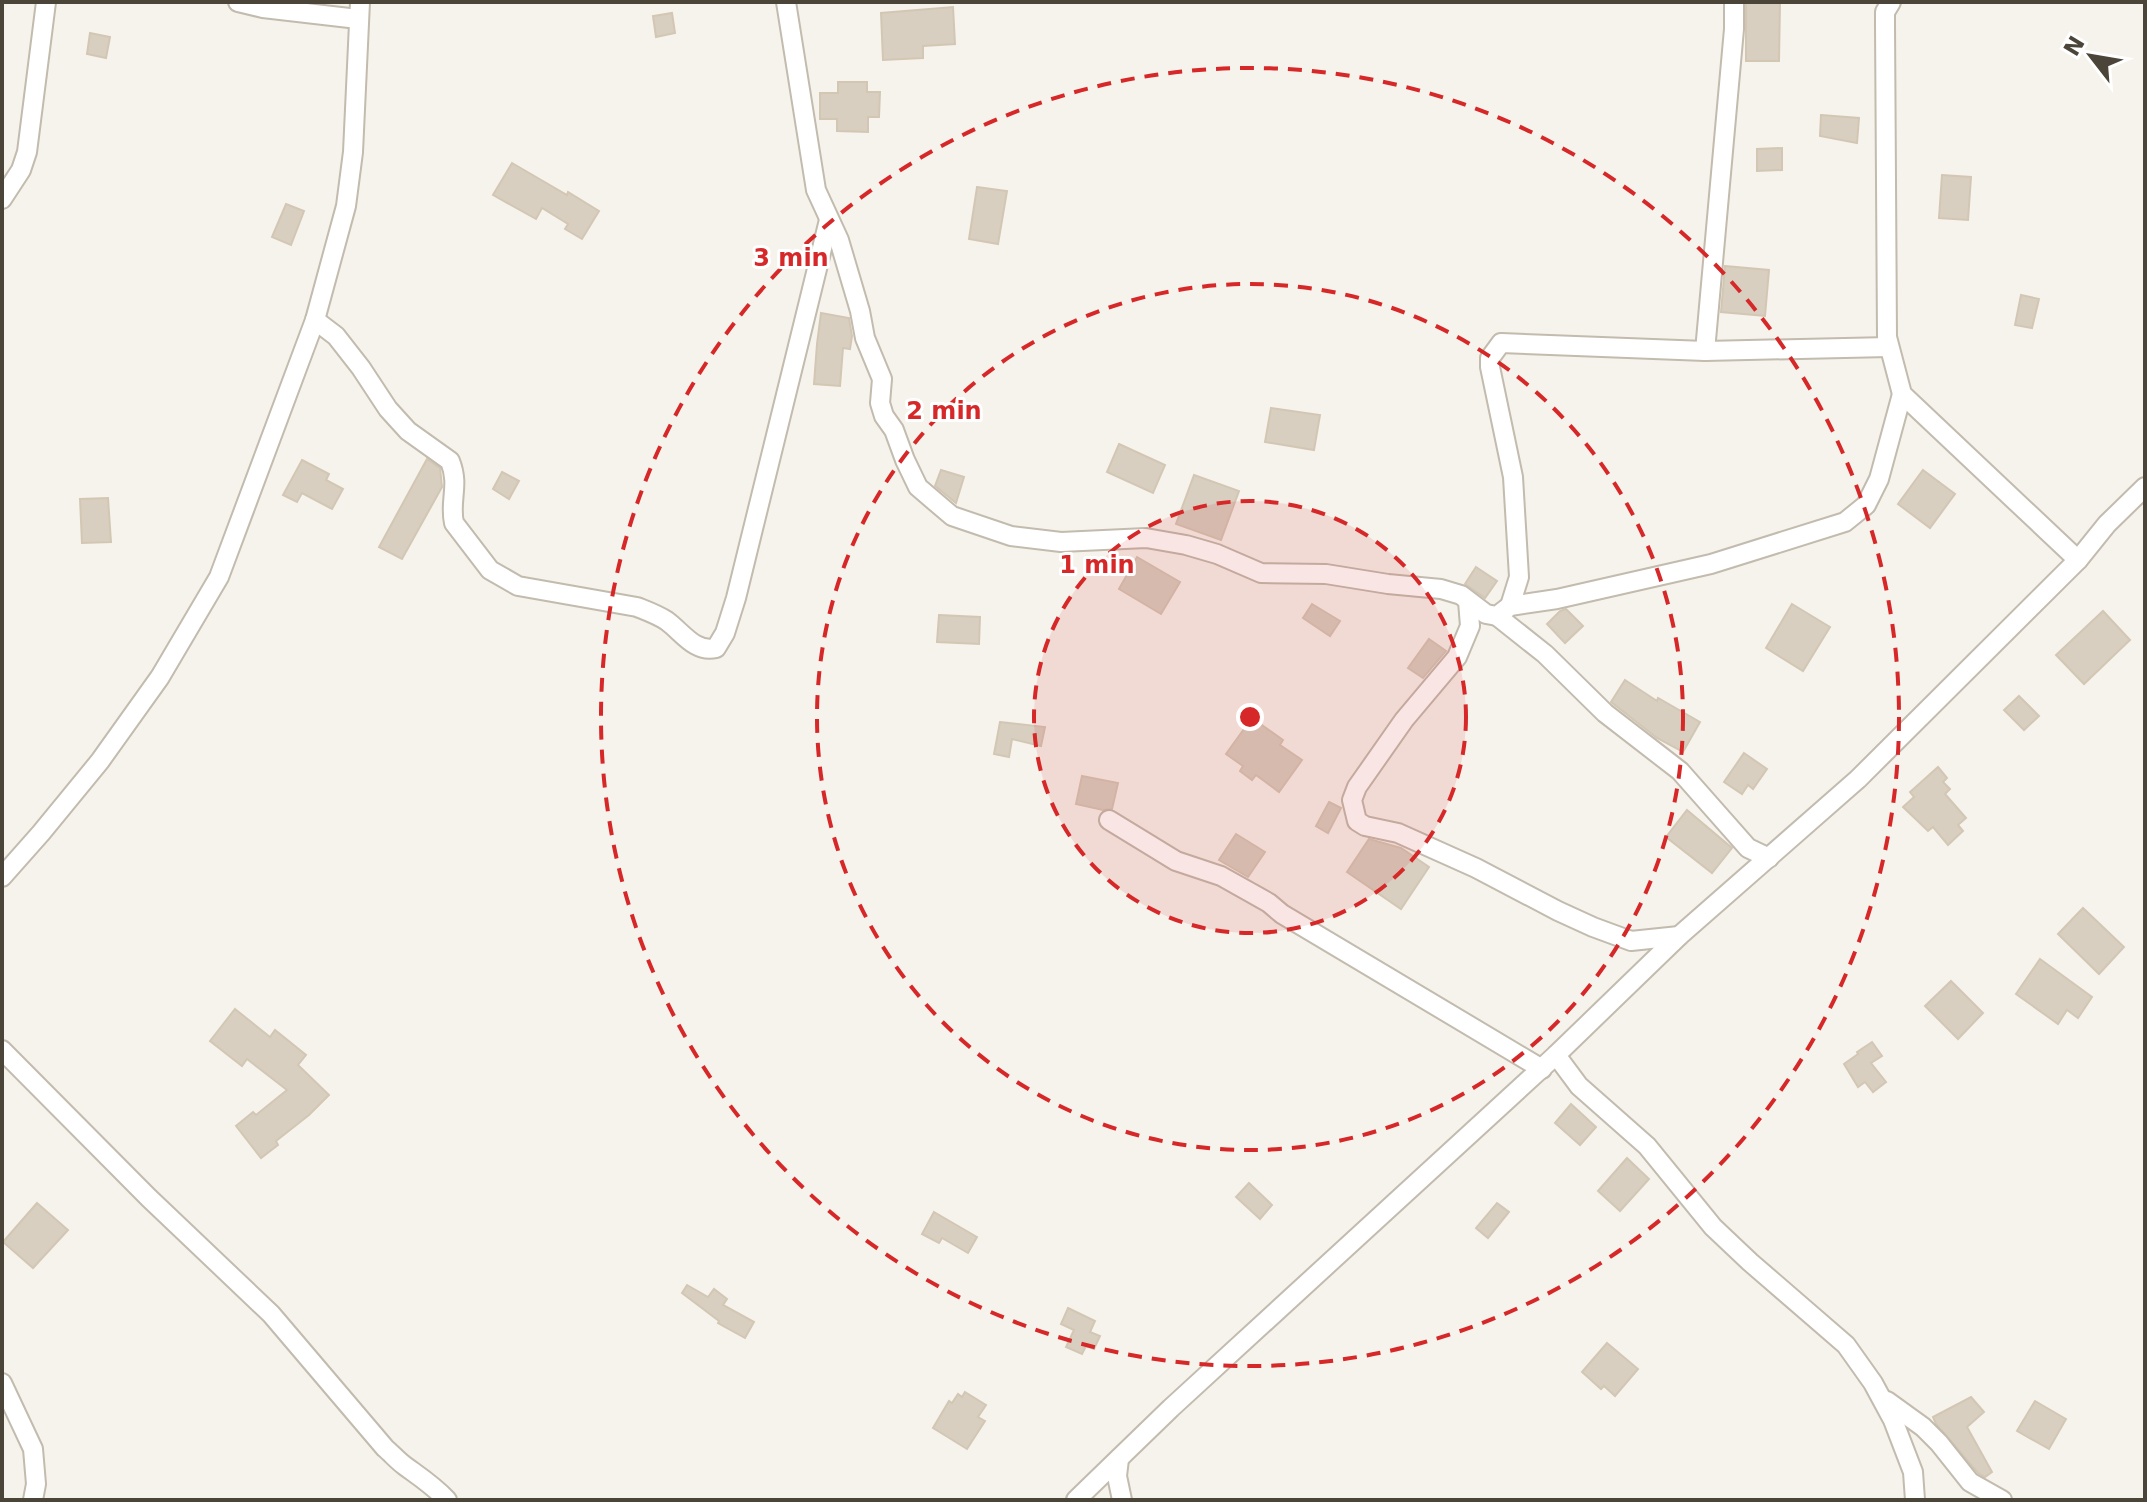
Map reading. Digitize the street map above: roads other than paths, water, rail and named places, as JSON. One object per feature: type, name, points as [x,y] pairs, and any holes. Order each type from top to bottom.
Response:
[{"type":"street","points":[[2,199],[21,170],[27,152],[46,2]]},
{"type":"street","points":[[2,877],[100,761],[160,677],[219,577],[315,320],[346,206],[351,179],[359,11],[263,8],[238,2]]},
{"type":"street","points":[[786,2],[816,190],[839,240],[865,338],[882,379],[880,403],[884,416],[894,430],[918,487],[952,516],[1011,536],[1061,542],[1146,538],[1217,554],[1261,573],[1326,574],[1441,589],[1461,595],[1486,614],[1711,564],[1845,522],[1866,505],[1879,479],[1902,394],[1887,337],[1885,12],[1888,3]]},
{"type":"street","points":[[1705,351],[1734,2]]},
{"type":"street","points":[[315,320],[336,336],[397,420],[450,461],[456,482],[452,514],[454,523],[490,570],[518,586],[637,607],[665,620],[698,647],[707,650],[716,648],[725,633],[736,598],[829,220]]},
{"type":"street","points":[[1504,611],[1519,577],[1513,477],[1490,367],[1490,358],[1501,343],[1705,351],[1889,347]]},
{"type":"street","points":[[1902,394],[2078,560]]},
{"type":"street","points":[[1076,1500],[1171,1408],[1542,1069],[1679,936],[1858,779],[2078,560],[2107,524],[2145,487]]},
{"type":"street","points":[[1468,601],[1470,626],[1466,640],[1457,657],[1404,720],[1357,787],[1352,800],[1357,821],[1412,839],[1558,911],[1631,941],[1679,936]]},
{"type":"street","points":[[1504,611],[1605,713],[1680,771],[1748,848],[1769,858]]},
{"type":"street","points":[[1109,820],[1176,861],[1221,876],[1250,892],[1542,1069]]},
{"type":"street","points":[[2,1050],[149,1198],[271,1314],[385,1448],[447,1500]]},
{"type":"street","points":[[1556,1055],[1579,1086],[1647,1146],[1713,1227],[1846,1345],[1862,1365],[1893,1420],[1913,1472],[1915,1500]]},
{"type":"street","points":[[2,1383],[33,1449],[36,1484],[33,1500]]},
{"type":"street","points":[[1881,1397],[1923,1427],[1970,1482],[2002,1500]]},
{"type":"street","points":[[1119,1459],[1117,1476],[1122,1500]]}]
